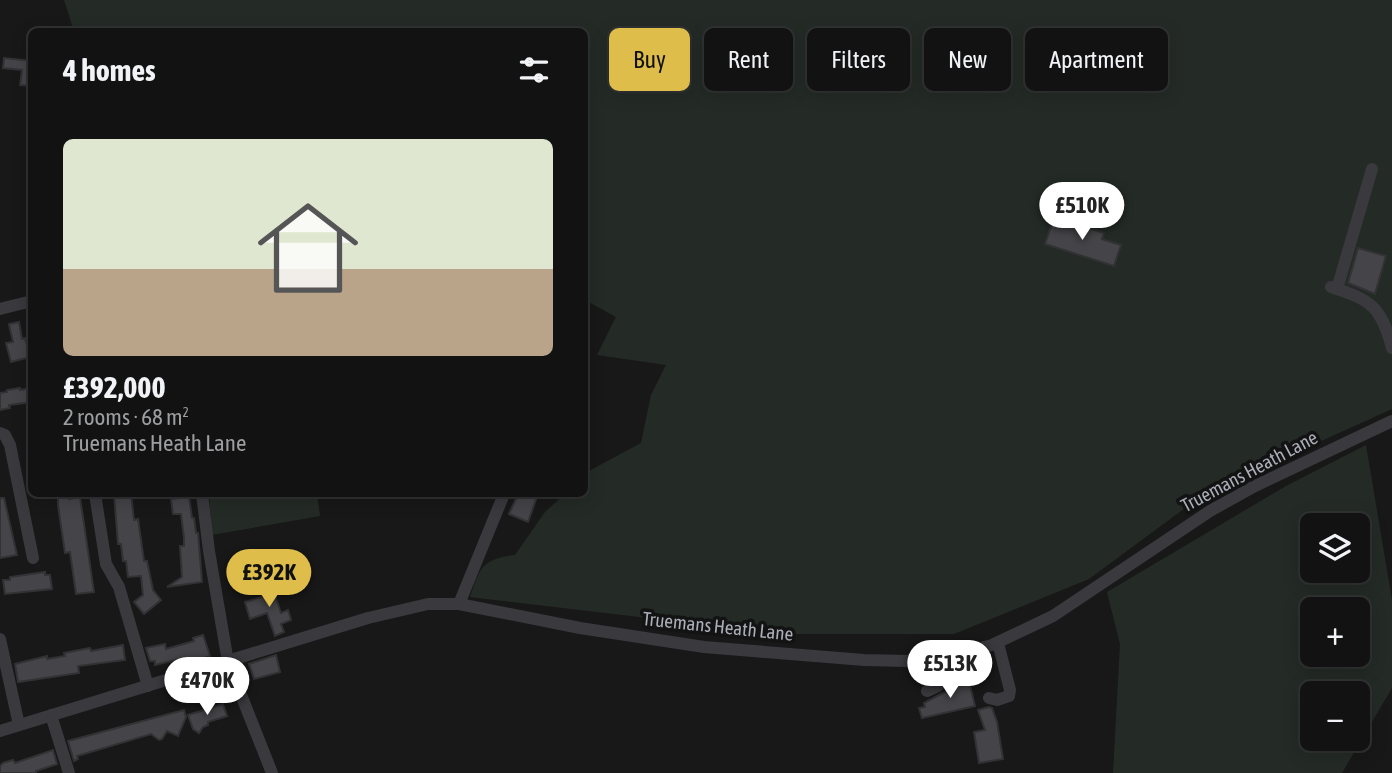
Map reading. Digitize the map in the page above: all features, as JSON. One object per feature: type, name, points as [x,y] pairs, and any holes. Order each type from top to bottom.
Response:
[{"type":"street","points":[[1372,169],[1333,287],[1360,296],[1368,303],[1385,321],[1392,348]]},
{"type":"street","points":[[0,309],[28,302]]},
{"type":"street","name":"Truemans Heath Lane","points":[[0,731],[368,618],[428,604],[459,604],[580,628],[704,647],[864,660],[907,661],[945,656],[998,643],[1053,616],[1187,525],[1253,486],[1392,421]]},
{"type":"street","points":[[0,433],[5,435],[9,445],[32,552],[44,544]]},
{"type":"street","points":[[95,497],[106,564],[118,587],[148,686]]},
{"type":"street","points":[[202,497],[228,662],[272,773]]},
{"type":"street","points":[[459,604],[503,497]]},
{"type":"street","points":[[0,639],[19,725]]},
{"type":"street","points":[[989,698],[1009,696],[1010,690],[998,643]]},
{"type":"street","points":[[927,691],[938,686],[944,673],[945,656]]},
{"type":"street","points":[[51,715],[69,773]]},
{"type":"shaded area","points":[[64,0],[1392,0],[1392,409],[1204,494],[1089,579],[954,634],[783,634],[470,597],[484,566],[495,559],[515,555],[545,512],[562,497],[588,497],[588,471],[641,443],[651,395],[666,365],[597,355],[616,317],[588,302],[588,28],[73,28]]},
{"type":"shaded area","points":[[1366,445],[1392,600],[1392,688],[1370,725],[1370,681],[1300,681],[1300,751],[1355,751],[1342,773],[1113,773],[1120,644],[1107,592],[1286,486]]},
{"type":"shaded area","points":[[209,497],[317,497],[320,516],[212,535]]},
{"type":"building","points":[[4,58],[28,61],[28,86],[20,85],[22,70],[3,68]]},
{"type":"building","points":[[1054,217],[1104,233],[1102,239],[1121,245],[1114,266],[1045,244]]},
{"type":"building","points":[[1358,248],[1386,256],[1375,294],[1348,283]]},
{"type":"building","points":[[19,322],[28,358],[11,362],[6,343],[13,342],[9,324]]},
{"type":"building","points":[[28,389],[28,403],[9,405],[10,408],[0,410],[0,393]]},
{"type":"building","points":[[58,497],[80,497],[94,592],[76,594],[70,552],[65,553]]},
{"type":"building","points":[[114,497],[131,497],[134,520],[138,519],[144,561],[147,561],[153,590],[161,600],[144,614],[134,602],[143,595],[141,576],[128,577],[121,544],[118,544]]},
{"type":"building","points":[[189,497],[192,518],[198,533],[202,582],[167,587],[182,577],[180,546],[184,546],[181,514],[173,514],[171,499]]},
{"type":"building","points":[[517,497],[537,497],[528,522],[509,514]]},
{"type":"building","points":[[0,498],[4,498],[17,555],[0,558]]},
{"type":"building","points":[[45,572],[45,575],[50,575],[52,589],[5,594],[3,580]]},
{"type":"building","points":[[270,581],[281,613],[288,610],[291,620],[281,624],[284,632],[275,636],[267,613],[250,619],[245,602],[265,596],[261,584]]},
{"type":"building","points":[[203,635],[210,656],[186,664],[184,658],[155,665],[155,661],[150,661],[146,648],[165,644],[166,649],[194,641],[193,638]]},
{"type":"building","points":[[123,645],[125,660],[78,666],[79,673],[18,682],[15,664],[47,656],[47,659],[65,656],[64,653],[90,648],[91,651]]},
{"type":"building","points":[[276,655],[280,672],[254,679],[249,664]]},
{"type":"building","points":[[968,677],[975,706],[922,718],[919,708],[925,707],[924,703],[953,690],[951,681]]},
{"type":"building","points":[[223,704],[227,716],[208,722],[199,733],[193,729],[188,715]]},
{"type":"building","points":[[992,708],[997,722],[1003,759],[979,763],[974,732],[985,730],[978,710]]},
{"type":"building","points":[[184,710],[186,717],[178,736],[167,731],[159,740],[151,734],[77,756],[78,759],[74,761],[68,741]]},
{"type":"building","points":[[53,750],[57,764],[36,773],[0,773],[3,763],[13,760],[15,763]]}]
